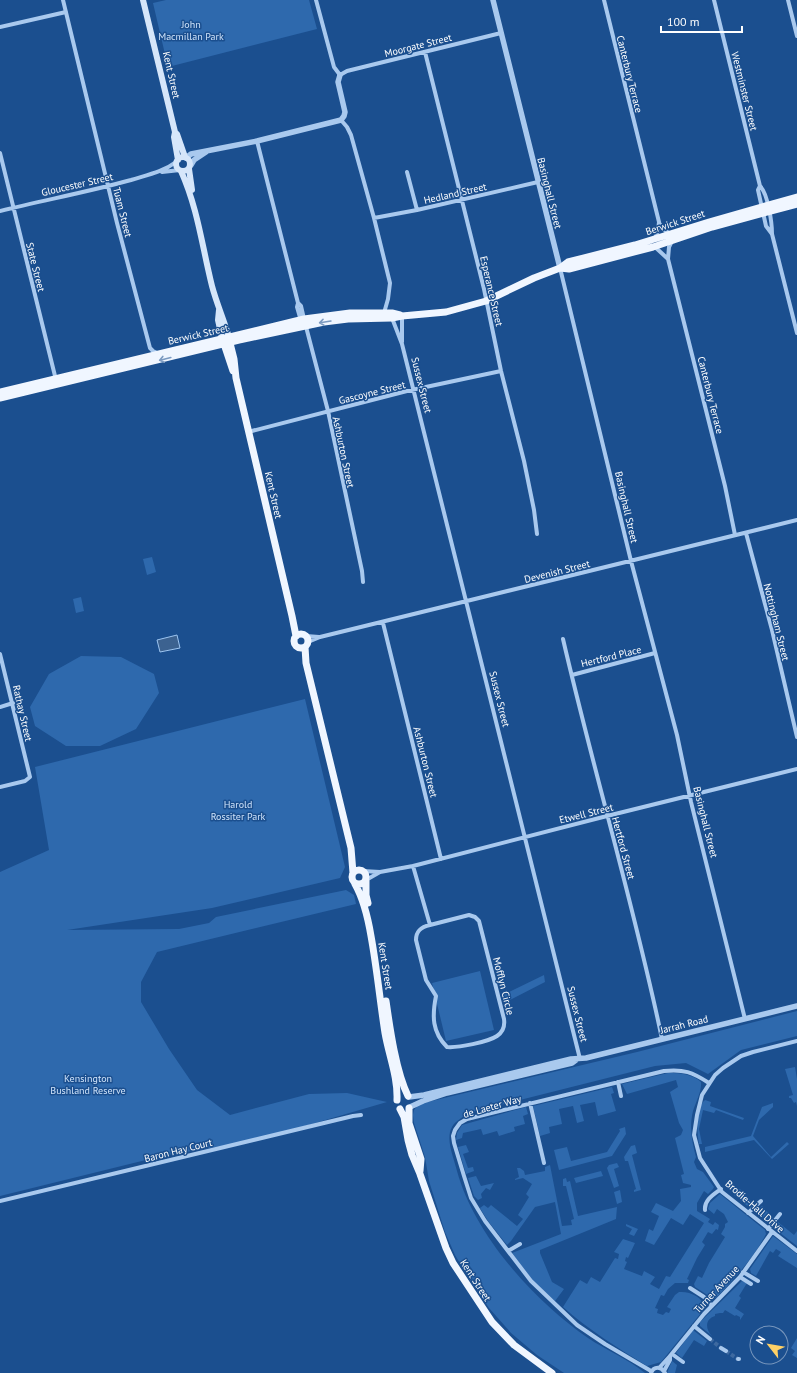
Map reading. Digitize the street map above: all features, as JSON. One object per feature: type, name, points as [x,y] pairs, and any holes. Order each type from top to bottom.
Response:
[{"type":"main road","name":"Kent Street","points":[[143,0],[175,132],[177,133],[185,157]]},
{"type":"main road","name":"Kent Street","points":[[175,132],[174,137],[177,161]]},
{"type":"main road","points":[[185,157],[189,160],[190,167],[186,171],[180,171],[177,168],[177,161],[185,157]]},
{"type":"main road","name":"Kent Street","points":[[190,167],[194,196],[193,202]]},
{"type":"main road","name":"Kent Street","points":[[180,171],[193,202],[219,310],[218,320],[234,359],[236,378],[248,432],[292,616],[302,641],[352,856],[353,873]]},
{"type":"main road","name":"Berwick Street","points":[[303,321],[392,318],[446,312],[486,301],[534,278],[560,268],[569,269],[765,209],[797,197]]},
{"type":"main road","name":"Berwick Street","points":[[765,209],[797,204]]},
{"type":"main road","name":"Berwick Street","points":[[0,392],[56,382],[303,321],[350,313],[392,313],[402,316]]},
{"type":"main road","name":"Berwick Street","points":[[0,398],[158,354],[226,341]]},
{"type":"main road","name":"Kent Street","points":[[352,856],[363,871]]},
{"type":"main road","points":[[357,870],[363,871],[366,875],[366,881],[361,885],[355,884],[352,879],[353,873],[357,870]]},
{"type":"main road","name":"Kent Street","points":[[366,881],[366,895],[380,963],[394,1046],[403,1087],[408,1097]]},
{"type":"main road","name":"Kent Street","points":[[355,884],[364,904],[369,926],[387,1042],[396,1079],[397,1100]]},
{"type":"main road","points":[[402,1096],[408,1097],[411,1101],[410,1107],[404,1110],[400,1109],[397,1106],[397,1100],[402,1096]]},
{"type":"main road","name":"Kent Street","points":[[410,1107],[409,1123],[421,1159],[420,1174]]},
{"type":"main road","name":"Kent Street","points":[[400,1109],[404,1117],[412,1155],[446,1248],[467,1285],[492,1322],[504,1335],[525,1354],[552,1373]]},
{"type":"street","name":"Tuam Street","points":[[63,0],[119,231],[149,342],[153,351],[158,354]]},
{"type":"street","points":[[185,157],[191,154],[257,141],[341,120],[345,112],[338,82],[340,75],[334,67],[316,0]]},
{"type":"street","name":"Basinghall Street","points":[[493,0],[745,1019]]},
{"type":"street","name":"Canterbury Terrace","points":[[604,0],[658,222],[658,233],[654,243]]},
{"type":"street","name":"Westminster Street","points":[[714,0],[760,186],[758,190],[772,225],[772,234],[797,333]]},
{"type":"street","points":[[788,0],[797,36]]},
{"type":"street","points":[[0,27],[66,12]]},
{"type":"street","name":"Moorgate Street","points":[[340,75],[347,71],[501,33]]},
{"type":"street","name":"Esperance Street","points":[[425,52],[524,461],[534,510],[537,534]]},
{"type":"street","points":[[341,120],[351,135],[390,283],[384,313]]},
{"type":"street","name":"Ashburton Street","points":[[257,141],[298,303],[297,307],[303,321],[328,412],[362,571],[363,582]]},
{"type":"street","points":[[190,167],[194,160],[208,151]]},
{"type":"street","name":"State Street","points":[[0,153],[56,382]]},
{"type":"street","name":"Gloucester Street","points":[[0,211],[108,186],[158,172],[177,161]]},
{"type":"street","name":"Gloucester Street","points":[[158,172],[180,171]]},
{"type":"street","points":[[407,172],[417,210]]},
{"type":"street","name":"Hedland Street","points":[[374,218],[417,210],[538,182]]},
{"type":"street","points":[[658,222],[672,237]]},
{"type":"street","name":"Canterbury Terrace","points":[[672,237],[668,259],[725,486],[735,535]]},
{"type":"street","points":[[654,243],[668,259]]},
{"type":"street","name":"Sussex Street","points":[[402,316],[402,344]]},
{"type":"street","name":"Sussex Street","points":[[392,318],[402,344],[414,390],[512,782],[578,1059]]},
{"type":"street","name":"Gascoyne Street","points":[[248,432],[414,390],[501,371]]},
{"type":"street","name":"Devenish Street","points":[[302,641],[383,623],[797,520]]},
{"type":"street","name":"Nottingham Street","points":[[746,533],[772,630],[797,738]]},
{"type":"street","name":"Ashburton Street","points":[[383,623],[441,858]]},
{"type":"street","name":"Hertford Street","points":[[563,639],[607,816],[624,877],[662,1039]]},
{"type":"street","name":"Hertford Place","points":[[572,674],[655,653]]},
{"type":"street","name":"Rathay Street","points":[[0,654],[30,777],[25,781],[0,787]]},
{"type":"street","points":[[0,707],[13,703]]},
{"type":"street","name":"Etwell Street","points":[[363,871],[380,872],[413,866],[797,769]]},
{"type":"street","points":[[413,866],[430,925]]},
{"type":"street","name":"Etwell Street","points":[[366,881],[380,872]]},
{"type":"street","name":"Mofflyn Circle","points":[[467,916],[475,917],[479,921],[504,1019],[502,1030],[497,1036],[454,1047],[447,1047],[440,1040],[433,1014],[436,996],[426,980],[416,940],[419,930],[424,926],[430,925],[467,916]]},
{"type":"street","name":"Jarrah Road","points":[[408,1097],[424,1095],[571,1059],[578,1059],[797,1006]]},
{"type":"street","name":"Brodie-Hall Drive","points":[[797,1041],[741,1056],[723,1068],[709,1083],[702,1095],[694,1135],[700,1158],[721,1189],[748,1213],[797,1251]]},
{"type":"street","name":"Jarrah Road","points":[[410,1107],[448,1093],[572,1063],[578,1059]]},
{"type":"street","name":"de Laeter Way","points":[[651,1372],[577,1325],[531,1282],[484,1221],[471,1198],[454,1136],[455,1130],[460,1123],[467,1119],[664,1071],[673,1070],[695,1074],[709,1083]]},
{"type":"street","points":[[618,1082],[621,1096]]},
{"type":"street","points":[[530,1103],[544,1163]]},
{"type":"street","name":"Baron Hay Court","points":[[0,1201],[360,1115]]},
{"type":"street","points":[[705,1210],[707,1201],[721,1189]]},
{"type":"street","points":[[748,1213],[761,1201]]},
{"type":"street","points":[[768,1229],[780,1214]]},
{"type":"street","name":"Turner Avenue","points":[[659,1368],[694,1326],[740,1277],[772,1232]]},
{"type":"street","points":[[508,1251],[520,1244]]},
{"type":"street","points":[[743,1272],[758,1281]]},
{"type":"street","points":[[740,1277],[751,1284]]},
{"type":"street","points":[[690,1288],[704,1297],[712,1306]]},
{"type":"street","points":[[694,1326],[710,1339]]},
{"type":"street","points":[[721,1348],[726,1351]]},
{"type":"street","points":[[671,1355],[683,1362]]},
{"type":"street","name":"Turner Avenue","points":[[664,1372],[671,1355]]},
{"type":"street","points":[[651,1372],[654,1368],[659,1368],[664,1372]]},
{"type":"green space","name":"John Macmillan Park","points":[[166,0],[309,0],[317,29],[168,67],[153,3]]},
{"type":"green space","points":[[152,557],[156,572],[147,575],[143,559]]},
{"type":"green space","points":[[81,597],[84,611],[76,613],[73,599]]},
{"type":"green space","points":[[81,656],[121,657],[154,674],[159,693],[136,729],[100,746],[66,746],[35,726],[30,707],[49,674]]},
{"type":"green space","points":[[305,699],[345,867],[340,878],[212,908],[67,930],[179,929],[209,923],[216,917],[346,890],[354,895],[356,904],[157,952],[141,982],[141,1002],[169,1049],[197,1090],[230,1115],[309,1094],[347,1093],[387,1102],[257,1140],[162,1156],[0,1196],[0,872],[49,850],[35,767]]},
{"type":"green space","points":[[480,971],[494,1030],[446,1041],[432,983]]},
{"type":"green space","points":[[544,975],[545,982],[504,1003],[503,995]]},
{"type":"green space","points":[[797,1011],[797,1036],[741,1050],[708,1074],[686,1063],[655,1066],[468,1113],[453,1125],[449,1137],[452,1155],[465,1195],[492,1242],[509,1264],[527,1286],[568,1323],[588,1338],[645,1373],[564,1373],[537,1355],[511,1333],[489,1308],[455,1255],[445,1232],[429,1181],[425,1157],[414,1123],[414,1110],[419,1104],[637,1052]]},
{"type":"green space","points":[[795,1067],[797,1079],[797,1106],[796,1102],[794,1103],[791,1098],[789,1098],[789,1096],[793,1095],[785,1069]]},
{"type":"green space","points":[[668,1073],[686,1074],[701,1082],[701,1089],[693,1111],[691,1123],[692,1140],[696,1157],[694,1162],[697,1169],[703,1172],[714,1187],[708,1194],[704,1191],[697,1203],[697,1211],[710,1219],[708,1222],[713,1225],[715,1222],[719,1225],[718,1230],[716,1229],[712,1234],[708,1232],[702,1242],[705,1245],[687,1279],[689,1280],[688,1283],[675,1283],[668,1289],[664,1296],[661,1295],[655,1308],[658,1309],[657,1313],[663,1315],[666,1312],[669,1313],[671,1309],[667,1307],[675,1295],[679,1292],[683,1292],[692,1294],[699,1298],[704,1304],[705,1308],[661,1362],[647,1366],[593,1331],[563,1307],[580,1280],[587,1284],[591,1277],[600,1282],[615,1258],[618,1259],[619,1254],[614,1252],[623,1239],[635,1243],[628,1258],[626,1257],[625,1261],[627,1262],[624,1269],[642,1276],[644,1271],[655,1277],[650,1284],[659,1289],[666,1276],[670,1277],[704,1223],[690,1214],[683,1225],[671,1218],[654,1245],[645,1241],[649,1229],[653,1231],[659,1216],[651,1212],[656,1203],[673,1211],[681,1201],[680,1189],[691,1187],[691,1185],[683,1183],[681,1175],[684,1174],[675,1138],[681,1135],[683,1130],[679,1123],[670,1092],[678,1087],[676,1080],[627,1094],[622,1084]]},
{"type":"green space","points":[[612,1087],[614,1093],[611,1094],[616,1111],[598,1116],[595,1102],[580,1105],[584,1121],[577,1123],[573,1106],[559,1109],[562,1124],[549,1127],[550,1133],[540,1136],[533,1106]]},
{"type":"green space","points":[[705,1100],[711,1102],[710,1106],[744,1118],[743,1120],[716,1110],[714,1113],[703,1110],[699,1129],[702,1144],[699,1144],[697,1127],[698,1115]]},
{"type":"green space","points":[[773,1103],[773,1107],[759,1120],[753,1136],[771,1157],[787,1142],[789,1144],[772,1159],[754,1140],[705,1152],[705,1147],[751,1136],[762,1107]]},
{"type":"green space","points":[[526,1107],[528,1114],[523,1116],[525,1124],[514,1127],[515,1131],[499,1136],[497,1131],[483,1135],[481,1129],[463,1133],[462,1138],[456,1140],[457,1133],[462,1125]]},
{"type":"green space","points":[[625,1127],[626,1134],[612,1156],[559,1170],[554,1150],[567,1147],[571,1161],[607,1152],[620,1131],[619,1129]]},
{"type":"green space","points":[[466,1145],[469,1152],[463,1154],[468,1168],[473,1167],[474,1171],[466,1174],[458,1147]]},
{"type":"green space","points":[[635,1145],[637,1153],[632,1155],[641,1190],[634,1192],[636,1189],[628,1161],[625,1161],[624,1157],[631,1146]]},
{"type":"green space","points":[[617,1163],[619,1167],[614,1169],[619,1186],[614,1188],[607,1168],[609,1165]]},
{"type":"green space","points":[[550,1165],[562,1226],[572,1225],[571,1220],[574,1219],[566,1186],[563,1186],[563,1179],[566,1178],[567,1182],[570,1181],[578,1216],[617,1207],[616,1219],[540,1250],[552,1282],[564,1289],[555,1301],[534,1282],[512,1253],[561,1234],[555,1202],[535,1207],[507,1245],[488,1221],[480,1208],[484,1205],[488,1208],[491,1205],[517,1226],[523,1219],[518,1215],[529,1197],[526,1194],[532,1184],[523,1178],[515,1180],[519,1177],[517,1168],[524,1171],[525,1175],[545,1171],[545,1167]]},
{"type":"green space","points":[[601,1171],[603,1176],[576,1183],[574,1178]]},
{"type":"green space","points":[[476,1176],[481,1186],[494,1183],[490,1190],[486,1188],[481,1194],[482,1198],[478,1200],[474,1196],[468,1178]]},
{"type":"green space","points":[[740,1189],[758,1209],[762,1206],[773,1218],[771,1221],[767,1222],[734,1195]]},
{"type":"green space","points":[[620,1190],[622,1202],[617,1204],[614,1192]]},
{"type":"green space","points":[[720,1194],[765,1230],[766,1234],[756,1251],[743,1268],[716,1298],[712,1298],[695,1287],[694,1284],[698,1276],[702,1278],[709,1263],[725,1237],[721,1234],[725,1224],[728,1222],[724,1214],[717,1209],[714,1214],[708,1209],[710,1203]]},
{"type":"green space","points":[[778,1222],[794,1235],[797,1231],[797,1246],[775,1229],[775,1225]]},
{"type":"green space","points":[[626,1224],[638,1229],[634,1236],[629,1234],[632,1229],[626,1226]]},
{"type":"green space","points":[[773,1236],[797,1254],[797,1268],[778,1256],[781,1252],[776,1249],[773,1253],[770,1251],[756,1276],[751,1273],[750,1269]]},
{"type":"green space","points":[[742,1281],[747,1283],[739,1296],[741,1298],[735,1308],[744,1314],[740,1320],[740,1317],[735,1316],[725,1310],[723,1313],[715,1314],[715,1316],[709,1319],[707,1324],[708,1330],[712,1336],[700,1326],[700,1322]]},
{"type":"green space","points":[[693,1330],[707,1341],[704,1346],[694,1340],[682,1358],[676,1353]]},
{"type":"green space","points":[[797,1338],[797,1358],[792,1355],[795,1351],[791,1348]]},
{"type":"green space","points":[[672,1361],[677,1365],[675,1373],[667,1373]]},
{"type":"shaded area","points":[[177,635],[180,648],[160,652],[157,640]]},
{"type":"tunnel","points":[[710,1339],[721,1348]]},
{"type":"tunnel","points":[[726,1351],[738,1359]]},
{"type":"park label","name":"Harold Rossiter Park","points":[[238,810]]},
{"type":"park label","name":"Kensington Bushland Reserve","points":[[88,1084]]}]
